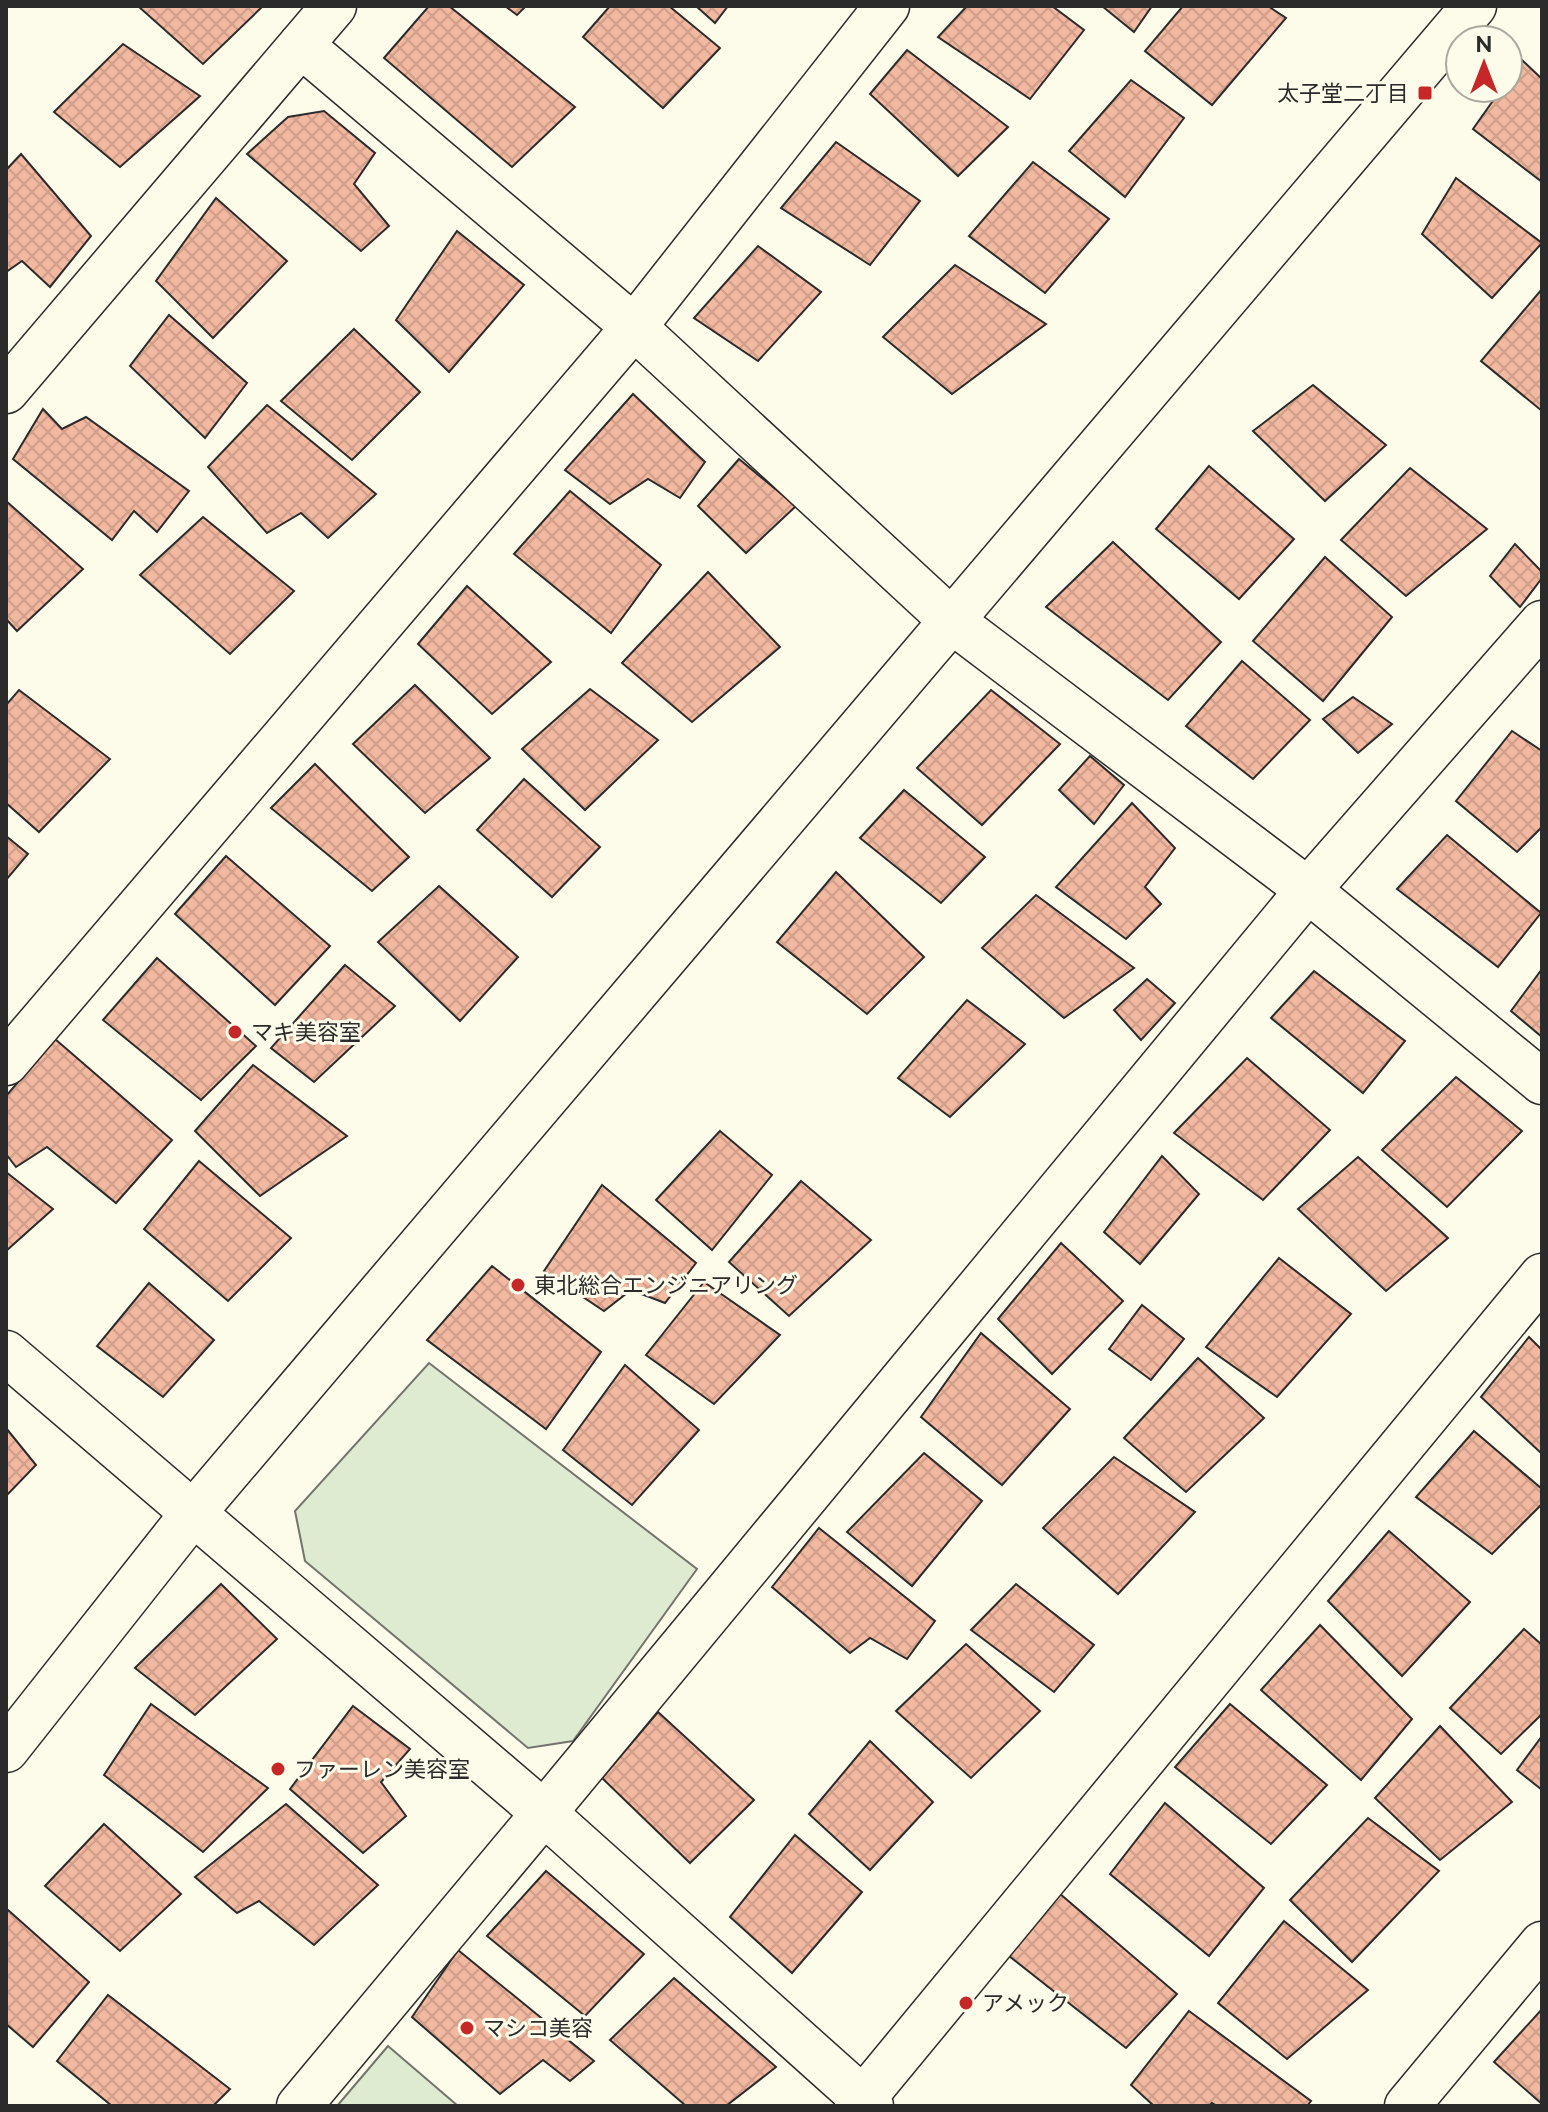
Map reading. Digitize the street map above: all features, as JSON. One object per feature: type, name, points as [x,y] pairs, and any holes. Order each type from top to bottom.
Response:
[{"type":"street","points":[[6,391],[334,6]]},
{"type":"street","points":[[6,1063],[634,327],[887,6]]},
{"type":"street","points":[[6,1750],[194,1512],[1474,6]]},
{"type":"street","points":[[301,45],[634,327],[952,621],[1308,890],[1542,1082]]},
{"type":"street","points":[[299,2106],[1308,890],[1542,623]]},
{"type":"street","points":[[6,1353],[544,1813],[864,2104],[1542,1276]]},
{"type":"street","points":[[1407,2106],[1542,1944]]},
{"type":"green space","points":[[429,1363],[697,1569],[573,1741],[528,1748],[305,1561],[295,1511]]},
{"type":"green space","points":[[388,2046],[458,2106],[337,2106]]},
{"type":"building","points":[[138,6],[263,6],[203,64]]},
{"type":"building","points":[[429,6],[449,6],[575,107],[512,167],[384,58]]},
{"type":"building","points":[[505,6],[526,6],[517,15]]},
{"type":"building","points":[[610,6],[669,6],[720,48],[663,108],[583,37]]},
{"type":"building","points":[[696,6],[728,6],[715,23]]},
{"type":"building","points":[[967,6],[1052,6],[1084,30],[1030,99],[938,37]]},
{"type":"building","points":[[1102,6],[1152,6],[1134,32]]},
{"type":"building","points":[[1183,6],[1268,6],[1286,18],[1212,105],[1145,51]]},
{"type":"building","points":[[123,44],[200,96],[120,167],[54,112]]},
{"type":"building","points":[[907,50],[1008,127],[958,176],[870,94]]},
{"type":"building","points":[[1524,62],[1542,79],[1542,182],[1473,129],[1491,104],[1524,104]]},
{"type":"building","points":[[1131,80],[1184,118],[1125,197],[1069,151]]},
{"type":"building","points":[[324,111],[375,153],[354,184],[389,226],[361,251],[247,154],[288,117]]},
{"type":"building","points":[[836,142],[920,201],[870,265],[781,208]]},
{"type":"building","points":[[21,154],[91,236],[50,287],[22,261],[6,272],[6,170]]},
{"type":"building","points":[[1033,162],[1109,219],[1045,293],[969,236]]},
{"type":"building","points":[[1456,178],[1542,243],[1492,298],[1422,234]]},
{"type":"building","points":[[216,198],[287,261],[213,338],[156,281]]},
{"type":"building","points":[[457,231],[524,285],[449,372],[396,320]]},
{"type":"building","points":[[758,246],[821,292],[758,361],[694,318]]},
{"type":"building","points":[[955,265],[1046,324],[952,394],[883,337]]},
{"type":"building","points":[[1542,289],[1542,411],[1481,361]]},
{"type":"building","points":[[169,315],[247,383],[205,438],[130,366]]},
{"type":"building","points":[[354,329],[420,392],[352,460],[281,401]]},
{"type":"building","points":[[1313,385],[1386,445],[1325,501],[1253,431]]},
{"type":"building","points":[[633,394],[705,462],[680,498],[648,479],[610,504],[565,470]]},
{"type":"building","points":[[267,405],[376,494],[328,538],[301,513],[267,533],[208,467]]},
{"type":"building","points":[[43,409],[62,429],[86,417],[189,491],[157,532],[134,511],[112,540],[13,459]]},
{"type":"building","points":[[739,459],[796,506],[746,553],[698,506]]},
{"type":"building","points":[[1209,466],[1294,539],[1239,599],[1156,529]]},
{"type":"building","points":[[1410,468],[1487,529],[1406,596],[1341,540]]},
{"type":"building","points":[[570,491],[661,565],[611,633],[514,554]]},
{"type":"building","points":[[6,501],[83,569],[17,631],[6,619]]},
{"type":"building","points":[[203,517],[294,591],[230,654],[140,575]]},
{"type":"building","points":[[1113,542],[1221,642],[1168,700],[1046,607]]},
{"type":"building","points":[[1515,544],[1542,572],[1542,578],[1520,607],[1490,576]]},
{"type":"building","points":[[1325,557],[1392,617],[1323,701],[1253,641]]},
{"type":"building","points":[[708,572],[780,647],[692,722],[622,663]]},
{"type":"building","points":[[467,586],[551,662],[492,714],[418,644]]},
{"type":"building","points":[[1242,661],[1310,720],[1253,779],[1186,726]]},
{"type":"building","points":[[415,685],[490,758],[425,813],[353,744]]},
{"type":"building","points":[[590,689],[658,740],[585,810],[522,749]]},
{"type":"building","points":[[19,690],[110,759],[39,832],[6,803],[6,705]]},
{"type":"building","points":[[991,690],[1060,744],[982,825],[917,768]]},
{"type":"building","points":[[1353,697],[1392,724],[1358,753],[1323,719]]},
{"type":"building","points":[[1512,731],[1542,751],[1542,827],[1517,852],[1456,801]]},
{"type":"building","points":[[1090,756],[1124,785],[1094,824],[1059,790]]},
{"type":"building","points":[[315,764],[409,857],[372,891],[271,808]]},
{"type":"building","points":[[524,779],[600,847],[552,897],[477,830]]},
{"type":"building","points":[[904,790],[985,857],[941,903],[860,838]]},
{"type":"building","points":[[1132,803],[1175,848],[1145,887],[1161,904],[1126,939],[1056,887]]},
{"type":"building","points":[[1447,835],[1541,913],[1498,967],[1397,889]]},
{"type":"building","points":[[6,836],[28,854],[6,880]]},
{"type":"building","points":[[226,856],[330,946],[275,1005],[175,914]]},
{"type":"building","points":[[836,872],[924,957],[867,1014],[777,942]]},
{"type":"building","points":[[439,886],[518,957],[460,1021],[378,942]]},
{"type":"building","points":[[1036,895],[1134,968],[1064,1018],[982,948]]},
{"type":"building","points":[[157,958],[256,1046],[201,1100],[103,1020]]},
{"type":"building","points":[[345,965],[395,1006],[314,1082],[271,1048]]},
{"type":"building","points":[[1542,969],[1542,1037],[1511,1011]]},
{"type":"building","points":[[1314,971],[1405,1041],[1363,1093],[1271,1018]]},
{"type":"building","points":[[1147,979],[1175,1003],[1141,1040],[1114,1010]]},
{"type":"building","points":[[967,1000],[1025,1044],[950,1117],[898,1078]]},
{"type":"building","points":[[55,1039],[172,1140],[116,1203],[47,1147],[16,1167],[6,1154],[6,1096]]},
{"type":"building","points":[[1247,1058],[1330,1130],[1263,1200],[1174,1133]]},
{"type":"building","points":[[253,1065],[347,1136],[260,1196],[195,1131]]},
{"type":"building","points":[[1456,1077],[1522,1131],[1447,1207],[1382,1150]]},
{"type":"building","points":[[720,1131],[772,1175],[712,1250],[656,1200]]},
{"type":"building","points":[[1162,1156],[1199,1194],[1140,1264],[1104,1232]]},
{"type":"building","points":[[1358,1157],[1448,1238],[1386,1291],[1298,1209]]},
{"type":"building","points":[[199,1161],[291,1238],[228,1301],[144,1229]]},
{"type":"building","points":[[6,1172],[53,1209],[6,1251]]},
{"type":"building","points":[[801,1181],[871,1240],[789,1316],[729,1262]]},
{"type":"building","points":[[602,1185],[696,1263],[665,1303],[631,1290],[604,1311],[544,1271]]},
{"type":"building","points":[[1061,1243],[1123,1301],[1052,1374],[998,1319]]},
{"type":"building","points":[[1279,1258],[1351,1314],[1277,1397],[1206,1347]]},
{"type":"building","points":[[492,1266],[601,1352],[546,1429],[427,1340]]},
{"type":"building","points":[[704,1282],[780,1335],[714,1404],[646,1355]]},
{"type":"building","points":[[149,1283],[214,1340],[163,1397],[97,1346]]},
{"type":"building","points":[[1142,1305],[1184,1339],[1151,1380],[1109,1349]]},
{"type":"building","points":[[981,1333],[1070,1409],[1002,1485],[921,1417]]},
{"type":"building","points":[[1529,1337],[1542,1350],[1542,1454],[1481,1397]]},
{"type":"building","points":[[1198,1358],[1264,1418],[1186,1492],[1124,1438]]},
{"type":"building","points":[[625,1365],[699,1430],[632,1505],[563,1450]]},
{"type":"building","points":[[6,1428],[36,1465],[6,1496]]},
{"type":"building","points":[[1474,1431],[1542,1489],[1542,1504],[1492,1554],[1416,1497]]},
{"type":"building","points":[[924,1453],[982,1501],[912,1586],[847,1532]]},
{"type":"building","points":[[1114,1457],[1195,1512],[1118,1594],[1043,1528]]},
{"type":"building","points":[[819,1528],[935,1621],[907,1659],[870,1638],[850,1653],[772,1587]]},
{"type":"building","points":[[1389,1531],[1470,1602],[1402,1676],[1328,1601]]},
{"type":"building","points":[[221,1584],[277,1639],[195,1715],[135,1668]]},
{"type":"building","points":[[1016,1584],[1094,1645],[1054,1692],[971,1630]]},
{"type":"building","points":[[1320,1625],[1412,1719],[1361,1780],[1261,1690]]},
{"type":"building","points":[[1524,1629],[1542,1645],[1542,1714],[1501,1754],[1450,1708]]},
{"type":"building","points":[[966,1644],[1040,1711],[971,1778],[896,1711]]},
{"type":"building","points":[[151,1704],[268,1788],[203,1852],[104,1775]]},
{"type":"building","points":[[1230,1704],[1327,1785],[1271,1844],[1175,1767]]},
{"type":"building","points":[[353,1706],[410,1749],[381,1782],[406,1816],[363,1853],[290,1789]]},
{"type":"building","points":[[658,1712],[754,1800],[690,1863],[602,1778]]},
{"type":"building","points":[[1440,1726],[1512,1802],[1440,1860],[1375,1798]]},
{"type":"building","points":[[1542,1736],[1542,1790],[1517,1770]]},
{"type":"building","points":[[870,1741],[933,1802],[870,1870],[809,1814]]},
{"type":"building","points":[[1165,1803],[1264,1888],[1209,1956],[1110,1874]]},
{"type":"building","points":[[286,1804],[378,1885],[314,1945],[259,1901],[237,1913],[195,1877]]},
{"type":"building","points":[[1368,1818],[1439,1871],[1352,1962],[1290,1900]]},
{"type":"building","points":[[104,1824],[181,1894],[120,1951],[45,1886]]},
{"type":"building","points":[[795,1835],[862,1892],[792,1973],[730,1917]]},
{"type":"building","points":[[546,1871],[644,1954],[585,2016],[487,1936]]},
{"type":"building","points":[[1059,1893],[1177,1994],[1126,2048],[1009,1956]]},
{"type":"building","points":[[8,1910],[89,1982],[33,2047],[6,2024]]},
{"type":"building","points":[[1284,1921],[1368,1990],[1287,2059],[1218,2003]]},
{"type":"building","points":[[458,1950],[594,2061],[570,2081],[543,2060],[500,2094],[412,2017]]},
{"type":"building","points":[[674,1978],[776,2067],[726,2106],[686,2106],[610,2040]]},
{"type":"building","points":[[108,1995],[230,2089],[213,2106],[112,2106],[57,2061]]},
{"type":"building","points":[[1542,2009],[1542,2104],[1494,2062]]},
{"type":"building","points":[[1189,2011],[1311,2101],[1307,2106],[1217,2106],[1212,2103],[1209,2106],[1154,2106],[1131,2085]]},
{"type":"place","name":"太子堂二丁目","points":[[1425,93]]},
{"type":"place","name":"マキ美容室","points":[[235,1032]]},
{"type":"place","name":"東北総合エンジニアリング","points":[[518,1285]]},
{"type":"place","name":"ファーレン美容室","points":[[278,1769]]},
{"type":"place","name":"アメック","points":[[966,2003]]},
{"type":"place","name":"マシコ美容","points":[[467,2028]]}]
